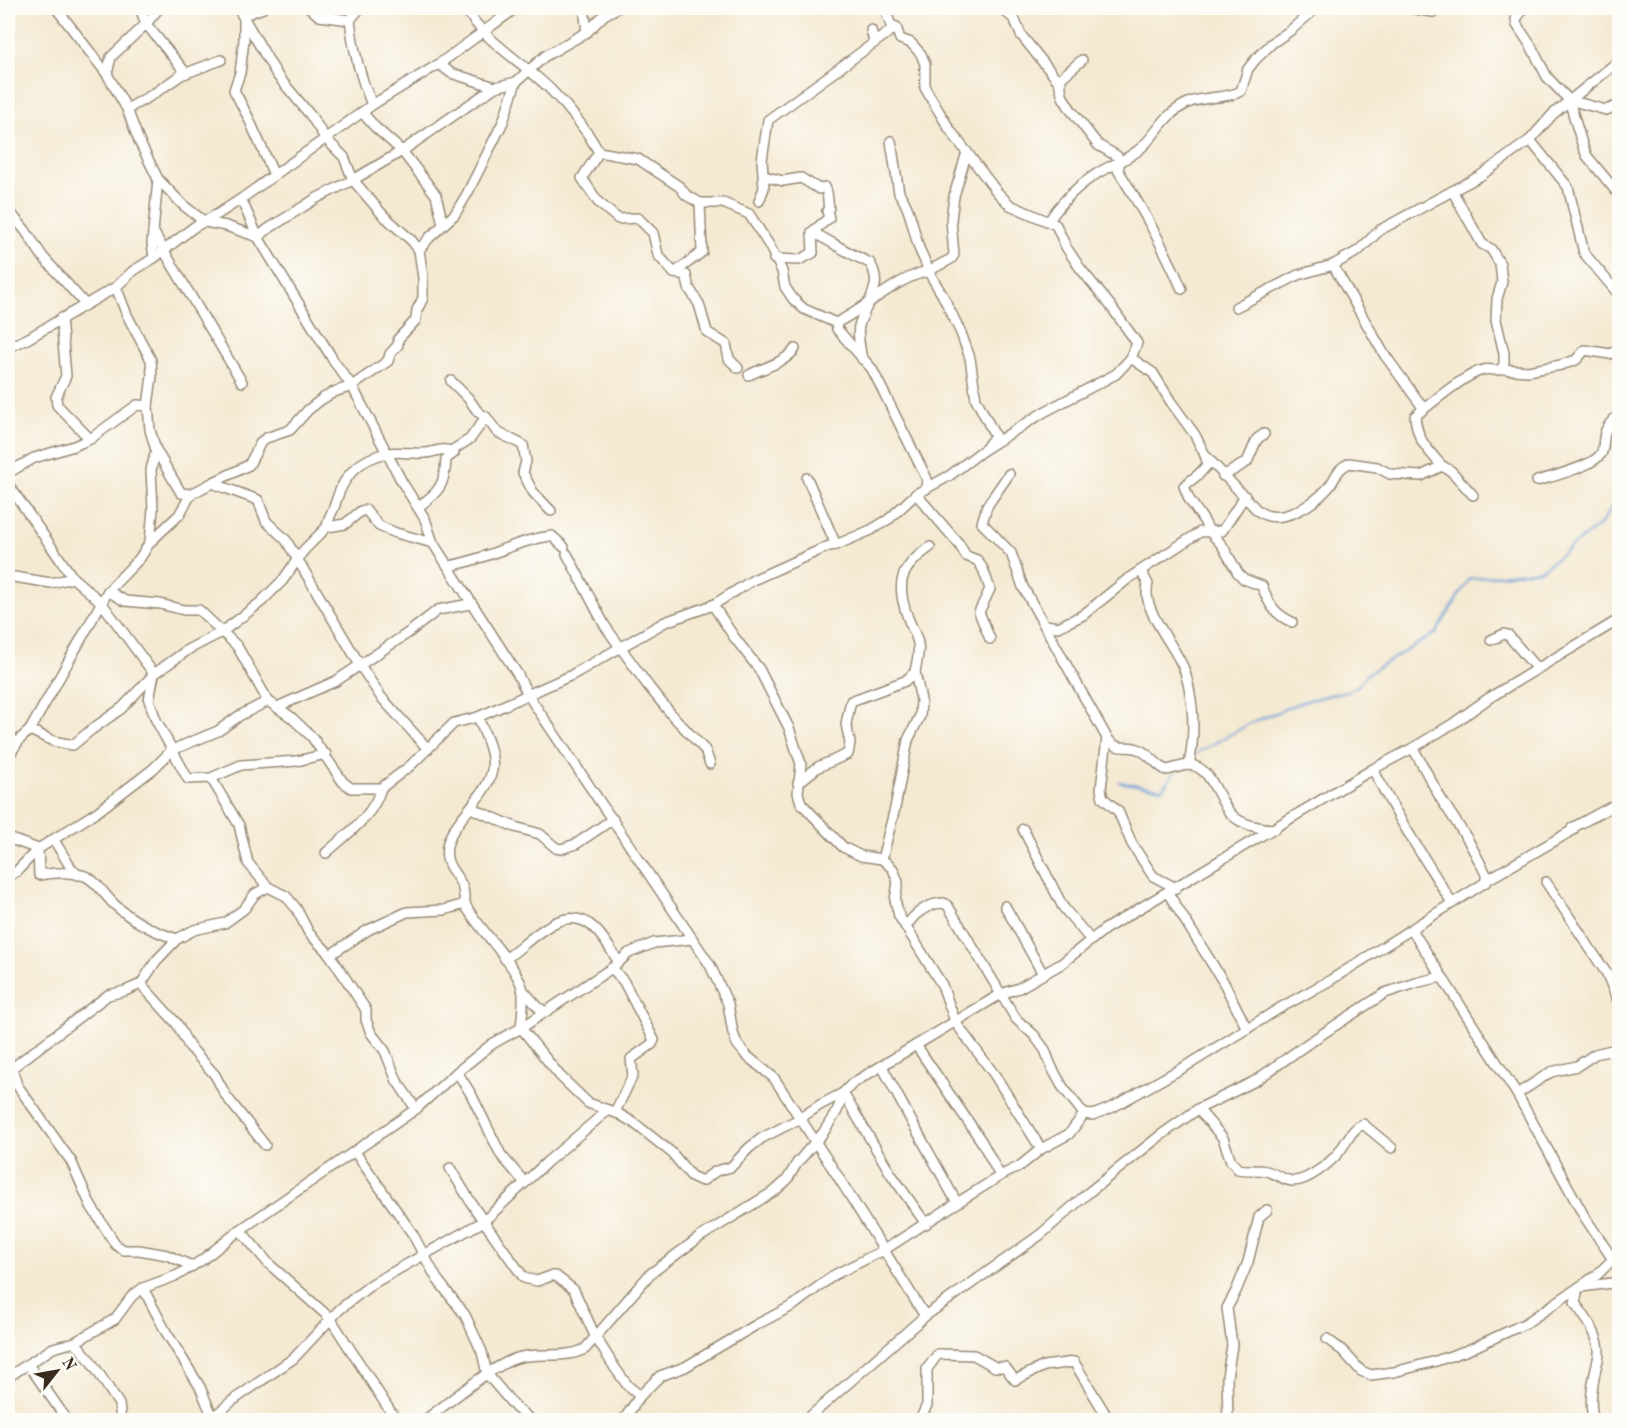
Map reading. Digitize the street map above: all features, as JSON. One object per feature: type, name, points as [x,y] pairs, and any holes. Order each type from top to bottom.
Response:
[{"type":"street","points":[[56,8],[107,74],[127,109],[139,141],[158,179],[183,205],[205,222],[226,226],[258,237]]},
{"type":"street","points":[[140,8],[146,24],[186,73]]},
{"type":"street","points":[[107,74],[111,57],[146,24],[159,8]]},
{"type":"street","points":[[241,11],[263,8]]},
{"type":"street","points":[[310,8],[319,16],[350,20]]},
{"type":"street","points":[[360,8],[350,20],[357,64],[372,105]]},
{"type":"street","points":[[465,8],[483,33],[550,89],[577,119],[599,152],[638,159],[680,187],[686,195],[700,204],[723,203],[748,214],[769,245],[782,272],[785,287],[793,299],[804,309],[836,323]]},
{"type":"street","points":[[9,345],[27,339],[116,287],[133,271],[194,227],[241,199],[372,105],[439,64],[516,8]]},
{"type":"street","points":[[584,8],[587,32]]},
{"type":"street","points":[[258,237],[317,198],[402,151],[495,87],[516,82],[545,56],[587,32],[604,15],[617,8]]},
{"type":"street","points":[[883,8],[891,26],[896,27]]},
{"type":"street","points":[[1001,8],[1012,18]]},
{"type":"street","points":[[1010,8],[1012,18],[1021,35],[1059,82],[1061,93],[1071,110],[1098,145],[1117,156],[1120,162],[1118,170],[1165,250],[1182,289]]},
{"type":"street","points":[[1410,8],[1433,12]]},
{"type":"street","points":[[1524,8],[1516,19],[1517,25],[1547,77],[1569,100],[1587,156],[1620,196]]},
{"type":"street","points":[[1049,221],[1067,197],[1098,173],[1141,149],[1173,111],[1198,99],[1235,94],[1241,91],[1248,69],[1255,60],[1310,10]]},
{"type":"street","points":[[8,758],[20,739],[30,730],[108,591],[140,558],[150,542],[179,514],[191,494],[249,465],[261,442],[266,438],[290,430],[308,410],[322,399],[352,386],[387,361],[398,345],[398,339],[402,333],[416,320],[417,310],[423,298],[419,250],[383,215],[353,180],[344,157],[326,139],[278,75],[241,11]]},
{"type":"street","points":[[241,11],[244,40],[242,62],[234,90],[274,175]]},
{"type":"street","points":[[759,201],[764,188],[762,160],[768,120],[896,27]]},
{"type":"street","points":[[326,853],[372,810],[381,788],[410,766],[454,723],[478,717],[572,675],[665,622],[713,605],[753,580],[871,530],[888,519],[916,494],[949,476],[982,451],[1044,412],[1116,374],[1131,358],[1137,343],[1110,304],[1076,262],[1056,225],[1003,200],[950,130],[925,88],[925,64],[921,54],[911,43],[900,39],[896,27]]},
{"type":"street","points":[[871,30],[874,42]]},
{"type":"street","points":[[127,109],[143,101],[168,82],[221,60]]},
{"type":"street","points":[[1061,93],[1061,78],[1082,60]]},
{"type":"street","points":[[1236,307],[1298,275],[1333,265],[1358,251],[1380,230],[1453,192],[1507,159],[1530,140],[1553,114],[1620,60]]},
{"type":"street","points":[[439,64],[451,72],[495,87]]},
{"type":"street","points":[[419,250],[455,214],[467,194],[503,123],[516,82]]},
{"type":"street","points":[[1569,100],[1606,110],[1620,105]]},
{"type":"street","points":[[362,112],[402,151],[436,195],[443,224]]},
{"type":"street","points":[[1530,140],[1568,187],[1584,253],[1620,296]]},
{"type":"street","points":[[891,141],[899,193],[904,199],[928,271],[961,333],[970,358],[976,399],[995,436],[982,451]]},
{"type":"street","points":[[599,152],[582,178],[598,202],[618,219],[638,218],[648,226],[653,233],[658,255],[674,273],[686,275],[689,288],[699,304],[707,332],[726,344],[729,359],[738,368]]},
{"type":"street","points":[[836,323],[867,303],[951,259],[954,255],[951,220],[954,196],[967,152]]},
{"type":"street","points":[[764,176],[783,181],[801,178],[815,188],[825,187],[829,218],[812,232]]},
{"type":"street","points":[[154,258],[153,231],[158,179]]},
{"type":"street","points":[[1453,192],[1482,244],[1491,249],[1500,264],[1502,282],[1497,299],[1496,320],[1504,353],[1502,369]]},
{"type":"street","points":[[241,199],[258,237],[335,363],[352,386],[402,482],[425,519],[433,543],[470,604],[518,675],[528,695],[710,965],[728,1004],[733,1033],[738,1044],[747,1056],[774,1078],[925,1316]]},
{"type":"street","points":[[674,273],[702,252],[700,204]]},
{"type":"street","points":[[8,210],[43,257],[85,304]]},
{"type":"street","points":[[153,231],[242,382]]},
{"type":"street","points":[[774,259],[799,260],[813,253],[812,232]]},
{"type":"street","points":[[812,232],[845,252],[870,263],[875,278],[875,293],[867,303],[858,328],[861,359]]},
{"type":"street","points":[[1333,265],[1384,354],[1424,409]]},
{"type":"street","points":[[116,287],[127,315],[151,360],[152,376],[148,406],[150,430],[156,450],[181,493],[191,494]]},
{"type":"street","points":[[61,318],[66,376],[56,397],[57,405],[90,439]]},
{"type":"street","points":[[836,323],[837,329],[872,369],[927,479],[926,489]]},
{"type":"street","points":[[1473,495],[1451,471],[1442,466],[1420,441],[1415,416],[1451,389],[1483,370],[1528,371],[1576,360],[1585,350],[1610,354],[1620,348]]},
{"type":"street","points":[[749,375],[783,360],[795,349]]},
{"type":"street","points":[[1131,358],[1153,373],[1195,435],[1205,455],[1208,464],[1184,486],[1189,500],[1209,531],[1222,545],[1238,573],[1244,579],[1262,586],[1276,614],[1292,622]]},
{"type":"street","points":[[451,381],[478,412],[486,417],[497,432],[523,445],[526,461],[523,473],[533,492],[551,511]]},
{"type":"street","points":[[13,470],[34,458],[90,439],[137,405],[148,406]]},
{"type":"street","points":[[1537,482],[1570,471],[1599,457],[1603,450],[1607,427],[1620,414]]},
{"type":"street","points":[[327,527],[328,516],[336,505],[340,489],[349,474],[362,462],[387,453],[423,453],[446,449],[451,451],[470,439],[486,417]]},
{"type":"street","points":[[1223,476],[1247,462],[1257,440],[1264,434]]},
{"type":"street","points":[[150,542],[153,509],[151,470],[156,450]]},
{"type":"street","points":[[418,507],[440,488],[445,477],[446,459],[454,453]]},
{"type":"street","points":[[1205,455],[1223,476],[1232,482],[1262,514],[1267,516],[1280,516],[1299,511],[1331,486],[1339,470],[1349,463],[1377,467],[1390,474],[1421,476],[1442,466]]},
{"type":"street","points":[[1009,474],[987,506],[981,523],[1011,553],[1023,587],[1107,738],[1116,747],[1134,747],[1140,750],[1166,770],[1189,765],[1205,773],[1231,814],[1245,823],[1275,829]]},
{"type":"street","points":[[807,478],[836,545]]},
{"type":"street","points":[[212,483],[258,500],[266,521],[286,540],[381,697],[428,749]]},
{"type":"street","points":[[8,484],[73,578],[101,602],[154,674],[149,700],[156,720],[188,779],[211,778],[241,765],[297,761],[326,754]]},
{"type":"street","points":[[916,494],[959,544],[966,556],[976,560],[983,568],[990,589],[979,612],[990,639]]},
{"type":"street","points":[[1046,625],[1058,627],[1083,615],[1141,571],[1200,532],[1222,531],[1245,496]]},
{"type":"street","points":[[30,730],[53,741],[73,745],[122,708],[154,674],[189,649],[222,632],[261,602],[283,580],[296,558],[327,527],[345,524],[361,511],[366,510],[380,526],[433,543]]},
{"type":"street","points":[[448,567],[478,560],[535,538],[552,536],[565,550],[605,626],[672,715],[705,750],[710,764]]},
{"type":"street","points":[[882,859],[895,808],[906,748],[920,716],[921,700],[915,672],[919,645],[902,600],[901,591],[906,569],[913,559],[930,547]]},
{"type":"street","points":[[1141,571],[1148,584],[1149,610],[1165,632],[1183,666],[1191,694],[1189,765]]},
{"type":"street","points":[[8,576],[51,583],[73,578]]},
{"type":"street","points":[[108,591],[125,602],[199,610],[237,646],[272,704],[291,717],[312,737],[326,754],[339,777],[351,788],[381,788]]},
{"type":"street","points":[[8,876],[16,872],[38,849],[97,812],[153,769],[172,750],[218,731],[239,716],[336,681],[438,610],[470,604]]},
{"type":"street","points":[[713,605],[759,669],[784,718],[801,764],[798,783],[801,803],[843,847],[861,856],[882,859],[893,869],[897,875],[898,887],[895,900],[899,916],[942,985],[955,1021],[994,1074],[1041,1149]]},
{"type":"street","points":[[425,1420],[488,1374],[516,1358],[536,1355],[564,1356],[576,1354],[585,1349],[650,1274],[700,1237],[776,1190],[787,1180],[797,1162],[815,1143],[837,1111],[843,1093],[853,1083],[1001,994],[1061,964],[1090,939],[1413,748],[1537,669],[1618,624]]},
{"type":"street","points":[[1491,640],[1503,634],[1508,635],[1537,669]]},
{"type":"street","points":[[798,783],[818,767],[848,754],[850,743],[846,724],[851,700],[905,681],[915,672]]},
{"type":"street","points":[[478,717],[487,739],[493,769],[490,779],[447,842],[446,852],[449,866],[463,889],[465,904],[505,959],[522,989],[545,1012]]},
{"type":"street","points":[[1107,738],[1101,789],[1103,798],[1118,811],[1132,844],[1153,876],[1172,890],[1247,1029]]},
{"type":"street","points":[[1413,748],[1441,799],[1468,840],[1487,880]]},
{"type":"street","points":[[1373,770],[1402,823],[1452,903]]},
{"type":"street","points":[[211,778],[239,825],[248,863],[268,887],[286,896],[296,908],[309,933],[330,955],[366,1010],[366,1020],[371,1033],[385,1051],[397,1081],[416,1109]]},
{"type":"street","points":[[906,927],[915,916],[930,905],[944,903],[948,906],[1016,1019],[1034,1035],[1045,1050],[1062,1086],[1084,1114],[1093,1115],[1113,1107],[1247,1029],[1412,930],[1487,880],[1620,802]]},
{"type":"street","points":[[471,808],[515,827],[540,834],[556,848],[561,849],[576,844],[613,819]]},
{"type":"street","points":[[1023,829],[1063,907],[1090,939]]},
{"type":"street","points":[[8,838],[38,849]]},
{"type":"street","points":[[54,840],[71,868],[78,875]]},
{"type":"street","points":[[38,849],[39,875],[65,872],[87,877],[115,905],[140,923],[159,934],[177,939]]},
{"type":"street","points":[[1546,882],[1607,974],[1620,1006]]},
{"type":"street","points":[[192,1266],[167,1255],[124,1250],[116,1245],[91,1206],[71,1161],[17,1085],[10,1065],[108,995],[141,984],[156,961],[177,939],[194,930],[225,922],[244,909],[255,894],[268,887]]},
{"type":"street","points":[[330,955],[368,930],[407,912],[444,910],[465,904]]},
{"type":"street","points":[[1005,906],[1016,930],[1043,974]]},
{"type":"street","points":[[143,1288],[166,1332],[200,1386],[212,1420],[232,1401],[294,1358],[330,1318],[372,1284],[484,1221],[525,1183],[611,1111],[633,1075],[631,1059],[652,1044],[654,1040],[595,929],[576,919],[561,920],[547,927],[505,959]]},
{"type":"street","points":[[1327,1340],[1343,1351],[1361,1371],[1371,1375],[1394,1372],[1468,1350],[1526,1323],[1597,1275],[1616,1255],[1584,1216],[1516,1094],[1412,930]]},
{"type":"street","points":[[8,1377],[53,1348],[75,1342],[115,1319],[132,1296],[143,1288],[178,1275],[192,1266],[240,1230],[416,1109],[492,1044],[521,1028],[615,965],[629,953],[654,943],[692,939]]},
{"type":"street","points":[[806,1420],[925,1316],[1040,1235],[1088,1193],[1198,1109],[1255,1081],[1385,993],[1442,977]]},
{"type":"street","points":[[141,984],[177,1024],[189,1046],[215,1075],[226,1096],[265,1145]]},
{"type":"street","points":[[522,989],[521,1028],[581,1097],[588,1103],[611,1111],[651,1136],[672,1153],[691,1176],[702,1180],[716,1171],[731,1167],[762,1138],[799,1119],[852,1086]]},
{"type":"street","points":[[916,1045],[982,1142],[1000,1176]]},
{"type":"street","points":[[1516,1094],[1551,1072],[1577,1066],[1595,1054],[1620,1048]]},
{"type":"street","points":[[882,1066],[957,1203]]},
{"type":"street","points":[[457,1072],[471,1094],[501,1155],[525,1183]]},
{"type":"street","points":[[843,1093],[891,1174],[926,1224]]},
{"type":"street","points":[[1198,1109],[1223,1138],[1231,1161],[1238,1169],[1266,1171],[1287,1180],[1295,1181],[1307,1177],[1323,1166],[1338,1153],[1355,1127],[1363,1124],[1392,1148]]},
{"type":"street","points":[[624,1420],[640,1396],[660,1376],[685,1367],[794,1305],[834,1275],[884,1250],[1000,1176],[1020,1166],[1041,1149],[1069,1134],[1084,1114]]},
{"type":"street","points":[[356,1152],[379,1184],[437,1279],[465,1315],[482,1352],[488,1374],[516,1408],[531,1420]]},
{"type":"street","points":[[450,1168],[524,1278],[537,1281],[551,1275],[556,1276],[574,1290],[595,1336],[628,1386],[640,1396]]},
{"type":"street","points":[[1228,1420],[1227,1377],[1232,1345],[1227,1308],[1248,1262],[1259,1217],[1267,1210]]},
{"type":"street","points":[[240,1230],[269,1264],[330,1318],[396,1420]]},
{"type":"street","points":[[1578,1288],[1620,1282]]},
{"type":"street","points":[[1578,1288],[1575,1303],[1590,1324],[1600,1352],[1595,1373],[1591,1418]]},
{"type":"street","points":[[75,1342],[119,1404],[121,1420]]},
{"type":"street","points":[[920,1420],[927,1405],[927,1369],[938,1354],[974,1355],[995,1367],[1005,1367],[1015,1380],[1044,1366],[1074,1362],[1109,1420]]},
{"type":"street","points":[[28,1364],[67,1420]]},
{"type":"waterway","points":[[1195,754],[1251,723],[1302,702],[1358,686],[1367,674],[1436,633],[1469,579],[1541,570],[1601,524],[1620,495]]},
{"type":"waterway","points":[[1119,782],[1162,789],[1175,771]]}]
